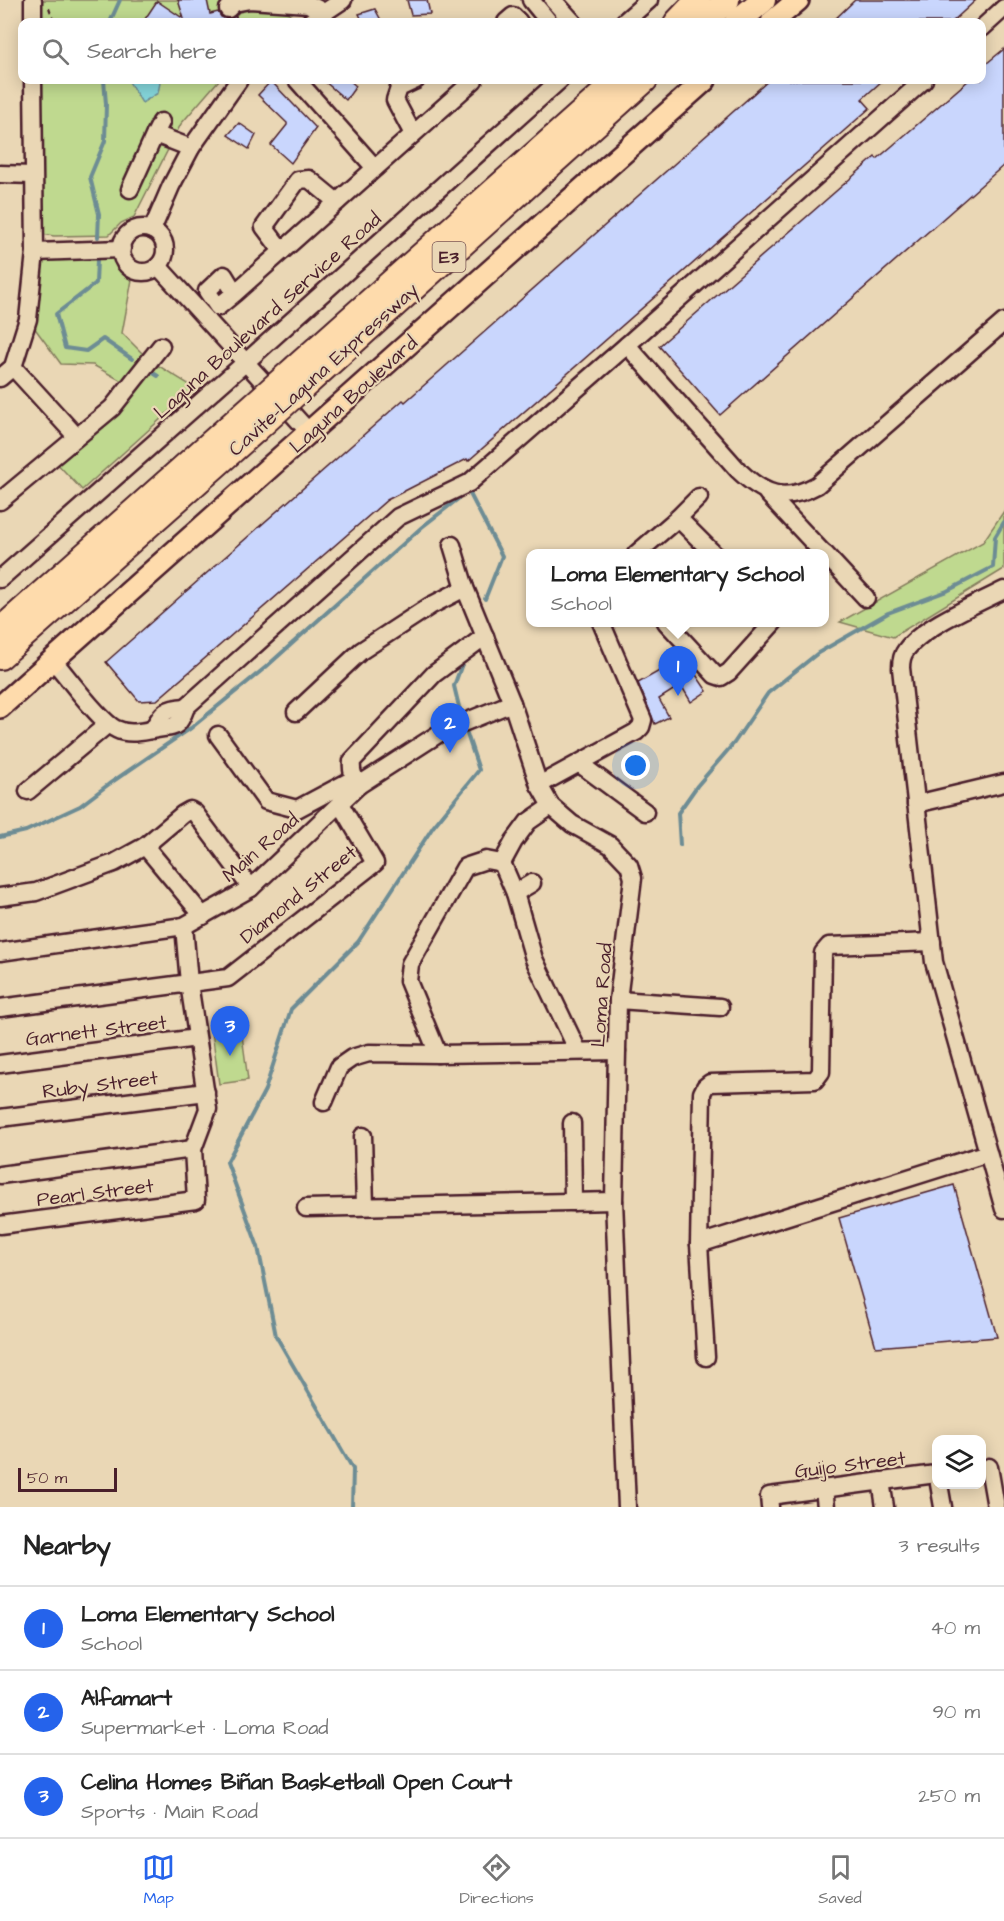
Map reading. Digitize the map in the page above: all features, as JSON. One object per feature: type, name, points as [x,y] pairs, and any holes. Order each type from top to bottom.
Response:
[{"type":"highway","points":[[681,18],[698,0]]},
{"type":"highway","points":[[708,18],[727,0]]},
{"type":"highway","points":[[742,18],[763,0]]},
{"type":"highway","name":"Cavite–Laguna Expressway","points":[[303,375],[614,84]]},
{"type":"highway","name":"Cavite–Laguna Expressway","points":[[0,630],[248,423],[640,84]]},
{"type":"highway","name":"Cavite–Laguna Expressway","points":[[0,657],[248,423]]},
{"type":"main road","points":[[777,18],[798,0]]},
{"type":"main road","name":"Laguna Boulevard","points":[[0,707],[700,84]]},
{"type":"street","points":[[33,0],[33,18]]},
{"type":"street","points":[[228,9],[234,3],[250,0],[308,4],[324,12]]},
{"type":"street","points":[[316,18],[343,0]]},
{"type":"street","points":[[531,0],[546,18]]},
{"type":"street","points":[[554,0],[570,18]]},
{"type":"street","points":[[629,18],[649,0]]},
{"type":"street","points":[[986,24],[1004,8]]},
{"type":"street","points":[[33,84],[35,252],[28,319],[6,372],[76,436]]},
{"type":"street","points":[[152,230],[191,148],[236,84]]},
{"type":"street","points":[[301,84],[375,168]]},
{"type":"street","points":[[408,84],[399,88],[395,100],[413,134]]},
{"type":"street","points":[[235,293],[413,134],[465,84]]},
{"type":"street","name":"Laguna Boulevard Service Road","points":[[0,579],[556,84]]},
{"type":"street","points":[[53,660],[108,724],[125,732],[144,732],[153,729],[160,715],[172,707],[186,707],[398,517],[468,483],[627,345],[920,84]]},
{"type":"street","points":[[130,189],[158,128],[191,148]]},
{"type":"street","points":[[0,174],[33,175]]},
{"type":"street","points":[[282,251],[264,227],[298,180],[309,179],[337,202]]},
{"type":"street","points":[[145,228],[152,230],[158,233],[165,246],[163,260],[158,266],[146,271],[134,269],[125,261],[122,249],[127,236],[132,231],[145,228]]},
{"type":"street","points":[[35,252],[122,249]]},
{"type":"street","points":[[158,266],[309,432]]},
{"type":"street","points":[[767,493],[784,496],[803,493],[817,485],[1004,322]]},
{"type":"street","points":[[627,345],[738,470],[767,493],[820,549]]},
{"type":"street","points":[[0,501],[112,408],[161,346]]},
{"type":"street","points":[[642,549],[699,497]]},
{"type":"street","points":[[678,518],[709,549]]},
{"type":"street","name":"Loma Road","points":[[452,545],[465,588],[512,703],[539,785],[551,806],[572,824],[610,846],[629,865],[633,878],[618,1000],[614,1201],[627,1507]]},
{"type":"street","points":[[829,558],[866,598]]},
{"type":"street","points":[[296,712],[361,651],[430,606],[465,588]]},
{"type":"street","points":[[1004,590],[928,630],[911,644],[904,654],[901,668],[937,975],[1004,1209]]},
{"type":"street","points":[[539,785],[580,764],[641,727],[643,720],[604,627]]},
{"type":"street","points":[[671,627],[715,675],[721,676],[729,672],[770,627]]},
{"type":"street","points":[[350,791],[352,761],[434,674],[485,636]]},
{"type":"street","points":[[218,735],[266,801],[297,809],[350,791],[443,731],[512,703]]},
{"type":"street","points":[[28,791],[108,724]]},
{"type":"street","points":[[580,764],[645,812]]},
{"type":"street","points":[[916,804],[1004,783]]},
{"type":"street","name":"Main Road","points":[[0,952],[184,926],[251,888],[350,791]]},
{"type":"street","name":"Diamond Street","points":[[189,983],[228,978],[375,863],[350,791]]},
{"type":"street","points":[[502,863],[528,822],[551,806]]},
{"type":"street","points":[[0,897],[36,892],[114,863],[145,846],[190,810],[195,813],[251,888]]},
{"type":"street","points":[[145,846],[203,916]]},
{"type":"street","points":[[438,1054],[408,981],[410,964],[465,867],[486,860],[502,863]]},
{"type":"street","points":[[502,863],[515,893],[534,959],[578,1051]]},
{"type":"street","points":[[515,893],[532,883]]},
{"type":"street","points":[[0,1175],[193,1149],[208,1109],[189,983],[184,926]]},
{"type":"street","points":[[706,1357],[699,1244],[702,1093],[705,1087],[710,1083],[814,1080],[821,1072],[823,953],[825,949],[829,946],[932,942]]},
{"type":"street","points":[[0,1008],[189,983]]},
{"type":"street","points":[[618,1000],[720,1007]]},
{"type":"street","name":"Garnett Street","points":[[0,1064],[197,1038]]},
{"type":"street","points":[[324,1102],[339,1067],[352,1058],[369,1053],[617,1051]]},
{"type":"street","name":"Ruby Street","points":[[0,1118],[206,1092]]},
{"type":"street","points":[[572,1123],[573,1202]]},
{"type":"street","points":[[363,1136],[365,1206]]},
{"type":"street","name":"Pearl Street","points":[[0,1225],[196,1200],[193,1149]]},
{"type":"street","points":[[699,1244],[988,1153]]},
{"type":"street","points":[[306,1208],[614,1201]]},
{"type":"street","points":[[992,1467],[996,1507]]},
{"type":"street","name":"Guijo Street","points":[[769,1501],[824,1489],[932,1475]]},
{"type":"street","points":[[881,1481],[885,1507]]},
{"type":"street","points":[[824,1489],[826,1507]]},
{"type":"street","points":[[940,1489],[943,1507]]},
{"type":"path","points":[[49,0],[48,7],[52,18]]},
{"type":"green space","points":[[37,0],[312,0],[283,18],[37,18]]},
{"type":"green space","points":[[37,84],[216,84],[181,124],[134,217],[121,223],[109,235],[54,236],[42,234]]},
{"type":"green space","points":[[35,252],[123,257],[134,269],[122,333],[149,360],[195,388],[82,490],[51,457],[129,385],[93,365],[61,364],[28,319]]},
{"type":"green space","points":[[1004,511],[1004,569],[893,637],[840,622],[983,542]]},
{"type":"green space","points":[[241,1028],[248,1080],[219,1084],[212,1031]]},
{"type":"water","points":[[130,84],[160,84],[158,93],[142,103]]},
{"type":"building","points":[[178,0],[207,0],[210,14],[218,12],[224,18],[184,18]]},
{"type":"building","points":[[407,0],[427,0],[430,14],[411,15]]},
{"type":"building","points":[[855,0],[976,0],[956,18],[836,18]]},
{"type":"building","points":[[157,1],[182,18],[146,18]]},
{"type":"building","points":[[375,9],[380,18],[361,18],[359,14]]},
{"type":"building","points":[[1004,49],[1004,165],[720,415],[659,346],[875,157],[877,159],[964,84],[986,84],[986,64]]},
{"type":"building","points":[[268,84],[274,84],[316,128],[291,163],[271,145],[287,123],[258,95]]},
{"type":"building","points":[[328,84],[354,84],[356,86],[346,100]]},
{"type":"building","points":[[764,84],[879,84],[862,99],[870,108],[468,461],[467,459],[387,500],[157,700],[139,701],[106,662],[403,400],[405,402]]},
{"type":"building","points":[[239,123],[256,135],[249,149],[228,135]]},
{"type":"building","points":[[684,657],[707,691],[691,702],[681,685],[659,699],[669,717],[655,724],[638,683]]},
{"type":"building","points":[[954,1185],[997,1337],[876,1347],[839,1218]]},
{"type":"waterway","points":[[112,18],[120,0]]},
{"type":"waterway","points":[[98,237],[99,214],[90,177],[105,141],[104,84]]},
{"type":"waterway","points":[[97,260],[96,283],[56,314],[65,348],[86,351],[103,339],[132,359]]},
{"type":"waterway","points":[[150,371],[158,376]]},
{"type":"waterway","points":[[468,490],[502,556],[485,599]]},
{"type":"waterway","points":[[0,837],[26,831],[80,806],[191,728],[266,667],[422,527],[458,499]]},
{"type":"waterway","points":[[680,845],[678,813],[697,786],[734,743],[768,693],[818,653],[888,613],[947,591],[993,567],[995,537],[1004,522]]},
{"type":"waterway","points":[[461,715],[454,686],[463,661]]},
{"type":"waterway","points":[[352,1507],[353,1469],[276,1336],[258,1247],[227,1162],[265,1090],[291,1009],[358,942],[433,827],[479,770],[465,728]]},
{"type":"place","name":"Loma Elementary School","points":[[678,696]]},
{"type":"place","name":"Alfamart","points":[[450,753]]},
{"type":"place","name":"Celina Homes Biñan Basketball Open Court","points":[[230,1056]]}]
